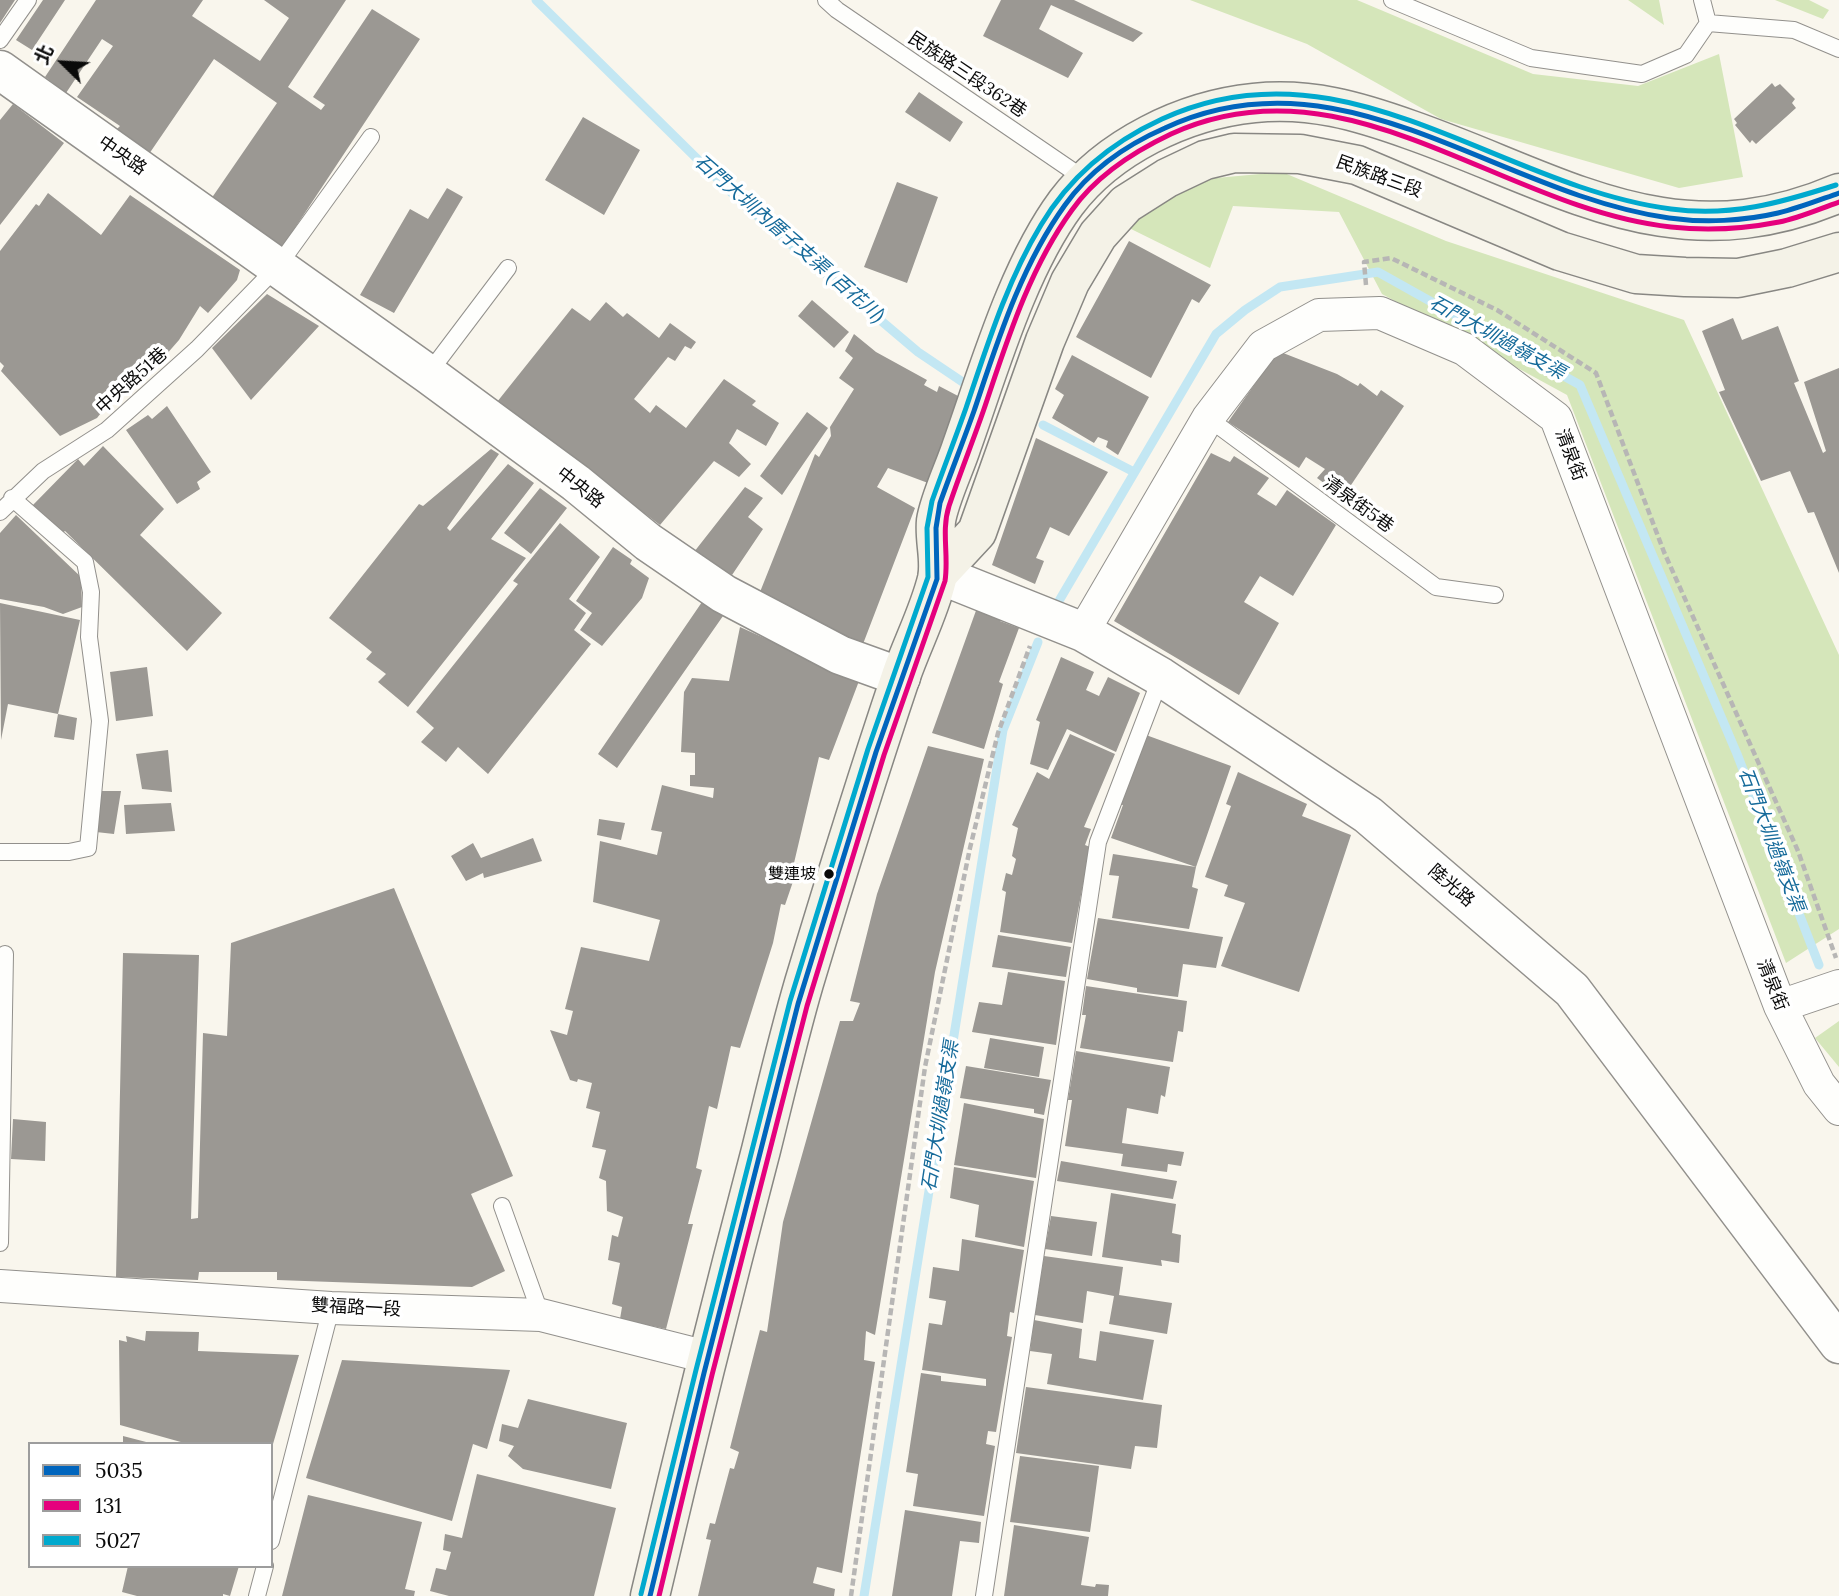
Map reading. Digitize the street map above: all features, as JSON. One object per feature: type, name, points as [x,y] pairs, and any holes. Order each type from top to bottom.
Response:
[{"type":"main road","name":"民族路三段","points":[[650,1596],[707,1357],[803,987],[901,677],[938,574],[936,520],[986,376],[1028,267],[1070,198],[1087,180],[1129,146],[1201,114],[1250,103],[1302,100],[1362,113],[1436,139],[1573,194],[1618,209],[1666,220],[1715,221],[1767,215],[1839,193]]},
{"type":"main road","name":"民族路三段","points":[[938,574],[978,532],[1045,341],[1070,282],[1098,235],[1126,204],[1147,189],[1205,160],[1234,153],[1300,153],[1357,165],[1560,251],[1636,274],[1738,278],[1839,253]]},
{"type":"street","name":"中央路","points":[[0,70],[428,374],[576,483],[648,542],[724,594],[840,656],[901,677]]},
{"type":"street","name":"清泉街","points":[[1083,632],[1208,418],[1263,346],[1319,315],[1380,313],[1464,349],[1556,418],[1780,1006],[1819,1084],[1839,1110]]},
{"type":"street","name":"陸光路","points":[[938,574],[1083,632],[1161,677],[1368,815],[1572,990],[1839,1344]]},
{"type":"street","points":[[1780,1006],[1839,986]]},
{"type":"street","name":"雙福路一段","points":[[0,1286],[331,1308],[541,1315],[707,1357]]},
{"type":"lane","points":[[0,40],[28,0]]},
{"type":"lane","name":"民族路三段362巷","points":[[826,0],[836,10],[1087,180]]},
{"type":"lane","points":[[1392,0],[1531,58],[1642,74],[1686,55],[1708,23],[1702,0]]},
{"type":"lane","points":[[1708,23],[1794,30],[1839,48]]},
{"type":"lane","points":[[278,266],[371,137]]},
{"type":"lane","name":"中央路51巷","points":[[0,512],[43,471],[107,430],[197,349],[278,266]]},
{"type":"lane","points":[[428,374],[508,268]]},
{"type":"lane","name":"清泉街5巷","points":[[1208,418],[1436,587],[1495,595]]},
{"type":"lane","points":[[0,852],[69,852],[88,848],[100,721],[89,637],[91,592],[85,562],[12,498]]},
{"type":"lane","points":[[984,1596],[1098,842],[1161,677]]},
{"type":"lane","points":[[0,1243],[5,954]]},
{"type":"lane","points":[[502,1206],[541,1315]]},
{"type":"lane","points":[[273,1533],[331,1308]]},
{"type":"lane","points":[[257,1596],[264,1568]]},
{"type":"path","points":[[1366,284],[1364,262],[1391,258],[1497,310],[1596,373],[1664,552],[1798,851],[1839,966]]},
{"type":"path","points":[[851,1596],[925,1067],[970,848],[998,733],[1041,615]]},
{"type":"green space","points":[[1190,0],[1357,0],[1533,74],[1638,86],[1719,54],[1743,177],[1679,188],[1441,119],[1307,44]]},
{"type":"green space","points":[[1628,0],[1659,0],[1664,25]]},
{"type":"green space","points":[[1775,0],[1809,0],[1829,10],[1823,19]]},
{"type":"green space","points":[[1282,172],[1446,241],[1684,320],[1839,655],[1839,929],[1786,963],[1567,395],[1382,294],[1339,212],[1233,206],[1210,268],[1127,227],[1194,180]]},
{"type":"green space","points":[[1839,1021],[1839,1067],[1815,1038]]},
{"type":"building","points":[[0,0],[15,0],[0,23]]},
{"type":"building","points":[[43,0],[65,0],[32,50],[16,40]]},
{"type":"building","points":[[96,0],[203,0],[192,16],[260,61],[289,18],[264,0],[346,0],[288,87],[321,110],[325,105],[313,97],[372,9],[420,39],[281,249],[211,199],[277,103],[214,59],[149,154],[116,130],[120,126],[77,97],[113,46],[102,39],[66,93],[45,77]]},
{"type":"building","points":[[1001,0],[1074,0],[1143,33],[1133,42],[1051,5],[1039,29],[1083,53],[1068,78],[983,36]]},
{"type":"building","points":[[1772,83],[1775,87],[1780,84],[1795,99],[1792,103],[1796,108],[1756,144],[1752,140],[1750,143],[1735,125],[1737,123],[1734,119]]},
{"type":"building","points":[[919,92],[963,122],[950,142],[905,112]]},
{"type":"building","points":[[13,104],[64,143],[0,225],[0,120]]},
{"type":"building","points":[[583,117],[640,150],[604,215],[545,180]]},
{"type":"building","points":[[897,182],[938,197],[907,283],[864,267]]},
{"type":"building","points":[[447,188],[463,197],[394,313],[360,295],[410,209],[428,219]]},
{"type":"building","points":[[48,193],[101,235],[130,195],[240,270],[237,280],[208,313],[200,306],[179,340],[151,372],[139,365],[97,418],[60,436],[1,371],[4,366],[0,362],[0,251],[36,204],[39,206]]},
{"type":"building","points":[[1129,241],[1211,285],[1199,303],[1192,299],[1151,378],[1076,337]]},
{"type":"building","points":[[267,294],[319,326],[251,400],[212,348]]},
{"type":"building","points":[[812,300],[849,332],[834,348],[798,316]]},
{"type":"building","points":[[606,302],[623,317],[627,313],[659,338],[670,323],[696,342],[691,349],[685,346],[675,361],[668,357],[634,399],[650,413],[656,405],[686,428],[724,379],[756,401],[752,405],[779,423],[766,446],[737,429],[729,443],[751,464],[739,477],[714,461],[660,525],[497,402],[572,308],[590,321]]},
{"type":"building","points":[[1733,318],[1742,340],[1778,326],[1799,381],[1794,383],[1823,453],[1826,451],[1804,382],[1839,368],[1839,573],[1814,512],[1808,513],[1790,471],[1761,481],[1719,392],[1725,390],[1702,331]]},
{"type":"building","points":[[854,334],[876,352],[927,380],[924,385],[937,392],[939,386],[960,397],[928,483],[888,468],[877,487],[915,508],[863,644],[758,597],[815,454],[819,457],[831,436],[830,427],[854,389],[839,378],[853,358],[845,351]]},
{"type":"building","points":[[1278,351],[1337,374],[1358,386],[1360,383],[1377,396],[1381,390],[1404,406],[1343,497],[1317,478],[1325,469],[1306,457],[1299,468],[1228,422]]},
{"type":"building","points":[[1072,355],[1149,397],[1118,455],[1106,447],[1108,441],[1098,437],[1094,443],[1052,418],[1064,395],[1055,389]]},
{"type":"building","points":[[167,406],[211,472],[197,482],[200,489],[177,504],[126,430],[148,415],[152,419]]},
{"type":"building","points":[[807,412],[828,428],[782,495],[760,476]]},
{"type":"building","points":[[1036,438],[1108,472],[1069,536],[1050,527],[1036,558],[1044,561],[1035,584],[992,565]]},
{"type":"building","points":[[103,446],[164,509],[140,535],[222,613],[187,651],[65,531],[61,534],[32,506],[78,459],[84,466]]},
{"type":"building","points":[[491,449],[499,454],[447,528],[450,531],[508,464],[534,483],[491,539],[526,558],[408,707],[378,682],[386,674],[366,659],[372,652],[329,618],[419,504],[423,506]]},
{"type":"building","points":[[1211,453],[1230,462],[1234,456],[1269,478],[1257,494],[1276,506],[1287,490],[1336,525],[1293,596],[1260,576],[1244,602],[1279,623],[1239,695],[1114,621]]},
{"type":"building","points":[[745,487],[763,498],[748,517],[763,529],[732,575],[694,552]]},
{"type":"building","points":[[540,488],[567,508],[531,554],[504,533]]},
{"type":"building","points":[[16,515],[81,577],[82,607],[63,614],[44,607],[0,599],[0,533]]},
{"type":"building","points":[[560,523],[600,557],[569,599],[586,613],[574,630],[591,644],[488,774],[458,747],[446,762],[421,742],[434,728],[416,712],[518,584],[513,581]]},
{"type":"building","points":[[613,547],[632,560],[630,564],[649,578],[642,598],[602,646],[580,630],[592,613],[576,601]]},
{"type":"building","points":[[702,602],[723,616],[617,768],[598,754]]},
{"type":"building","points":[[0,603],[80,620],[58,714],[8,704],[1,740]]},
{"type":"building","points":[[978,605],[1002,617],[1000,621],[1019,628],[999,682],[1003,684],[984,749],[932,733]]},
{"type":"building","points":[[740,627],[859,681],[829,760],[819,757],[794,863],[799,864],[785,905],[781,904],[773,943],[740,1048],[731,1046],[717,1109],[709,1106],[696,1168],[702,1170],[688,1224],[693,1224],[666,1329],[620,1319],[622,1307],[612,1304],[620,1263],[608,1260],[612,1235],[618,1237],[623,1217],[607,1211],[606,1181],[599,1178],[606,1150],[592,1147],[600,1112],[586,1108],[592,1083],[570,1080],[550,1030],[567,1035],[573,1011],[565,1009],[581,947],[649,961],[660,920],[593,902],[600,841],[657,855],[662,832],[651,830],[662,785],[713,798],[714,788],[690,786],[690,775],[695,775],[695,753],[681,752],[684,692],[692,678],[729,681]]},
{"type":"building","points":[[1061,657],[1094,672],[1086,690],[1099,696],[1108,677],[1140,693],[1116,752],[1067,729],[1048,770],[1030,764],[1040,722],[1036,720]]},
{"type":"building","points":[[147,667],[153,716],[116,721],[110,672]]},
{"type":"building","points":[[58,714],[77,718],[74,740],[54,737]]},
{"type":"building","points":[[1070,734],[1115,754],[1084,827],[1091,829],[1085,845],[1090,847],[1072,943],[1000,932],[1006,892],[1002,890],[1006,873],[1012,875],[1016,859],[1012,856],[1018,828],[1012,825],[1037,772],[1049,779]]},
{"type":"building","points":[[1146,735],[1231,766],[1196,867],[1111,838],[1123,805],[1117,804]]},
{"type":"building","points":[[928,746],[984,759],[935,972],[875,1335],[866,1331],[864,1360],[875,1362],[842,1573],[817,1567],[813,1583],[835,1589],[834,1596],[698,1596],[711,1540],[706,1539],[710,1523],[715,1524],[730,1468],[734,1469],[739,1452],[730,1448],[760,1330],[767,1332],[783,1222],[840,1021],[853,1021],[860,1003],[850,1001],[877,894]]},
{"type":"building","points":[[168,750],[172,792],[142,789],[136,754]]},
{"type":"building","points":[[1238,772],[1307,804],[1302,816],[1351,835],[1299,992],[1221,966],[1245,903],[1224,896],[1228,885],[1205,877],[1231,806],[1226,804]]},
{"type":"building","points":[[101,791],[121,791],[114,834],[96,832]]},
{"type":"building","points":[[171,803],[175,831],[126,834],[124,805]]},
{"type":"building","points":[[599,819],[625,823],[621,840],[597,835]]},
{"type":"building","points":[[533,838],[542,861],[484,878],[483,873],[466,881],[451,856],[473,843],[481,858]]},
{"type":"building","points":[[1113,854],[1196,867],[1192,887],[1198,889],[1189,929],[1112,918],[1119,876],[1109,875]]},
{"type":"building","points":[[394,888],[513,1176],[471,1194],[505,1271],[472,1287],[277,1280],[277,1272],[199,1272],[198,1280],[116,1277],[123,953],[199,955],[191,1219],[198,1218],[203,1033],[227,1036],[231,943]]},
{"type":"building","points":[[1098,918],[1223,937],[1216,968],[1183,964],[1178,997],[1137,992],[1137,988],[1087,979]]},
{"type":"building","points":[[998,935],[1071,947],[1066,977],[992,967]]},
{"type":"building","points":[[1008,972],[1065,981],[1056,1045],[972,1032],[979,1002],[1002,1005]]},
{"type":"building","points":[[1086,986],[1187,1001],[1183,1032],[1178,1031],[1173,1062],[1080,1048],[1086,1015],[1082,1015]]},
{"type":"building","points":[[990,1038],[1044,1047],[1039,1077],[984,1068]]},
{"type":"building","points":[[1076,1051],[1170,1067],[1165,1097],[1161,1095],[1158,1114],[1127,1108],[1122,1143],[1184,1152],[1181,1166],[1168,1164],[1167,1172],[1121,1166],[1123,1154],[1065,1146],[1072,1100],[1068,1100]]},
{"type":"building","points":[[966,1066],[1051,1080],[1044,1115],[1034,1113],[1034,1109],[960,1098]]},
{"type":"building","points":[[964,1103],[1044,1119],[1036,1178],[954,1165]]},
{"type":"building","points":[[13,1119],[46,1122],[45,1161],[11,1159]]},
{"type":"building","points":[[1061,1161],[1177,1181],[1173,1199],[1057,1181]]},
{"type":"building","points":[[954,1167],[1034,1181],[1024,1247],[975,1237],[979,1205],[950,1198]]},
{"type":"building","points":[[1111,1193],[1176,1204],[1172,1233],[1181,1235],[1179,1263],[1161,1260],[1162,1266],[1102,1257]]},
{"type":"building","points":[[1051,1216],[1097,1222],[1092,1256],[1045,1249]]},
{"type":"building","points":[[962,1239],[1024,1250],[1014,1313],[1010,1312],[1007,1336],[1012,1337],[996,1432],[988,1431],[986,1444],[995,1446],[984,1516],[913,1506],[918,1474],[906,1472],[921,1373],[941,1376],[941,1381],[986,1386],[986,1379],[922,1370],[929,1323],[942,1325],[946,1301],[929,1298],[933,1267],[959,1271]]},
{"type":"building","points":[[1044,1256],[1123,1267],[1119,1295],[1172,1303],[1167,1334],[1109,1324],[1114,1296],[1087,1291],[1083,1323],[1035,1315]]},
{"type":"building","points":[[1034,1320],[1082,1329],[1079,1358],[1096,1361],[1100,1331],[1154,1340],[1143,1400],[1047,1384],[1052,1354],[1030,1351]]},
{"type":"building","points":[[146,1331],[199,1332],[198,1351],[299,1355],[273,1444],[181,1442],[120,1425],[119,1340],[127,1342],[126,1336],[145,1341]]},
{"type":"building","points":[[342,1360],[510,1370],[487,1449],[473,1444],[452,1521],[306,1478]]},
{"type":"building","points":[[1026,1387],[1162,1405],[1157,1448],[1135,1446],[1131,1469],[1016,1453]]},
{"type":"building","points":[[528,1399],[627,1423],[611,1489],[523,1469],[508,1456],[514,1446],[499,1441],[502,1424],[518,1428]]},
{"type":"building","points":[[123,1436],[146,1442],[123,1442]]},
{"type":"building","points":[[1020,1456],[1099,1466],[1090,1532],[1010,1522]]},
{"type":"building","points":[[477,1474],[616,1508],[594,1596],[449,1596],[430,1591],[436,1568],[446,1570],[451,1552],[443,1550],[445,1534],[462,1538]]},
{"type":"building","points":[[308,1495],[422,1522],[405,1589],[415,1591],[414,1596],[282,1596]]},
{"type":"building","points":[[905,1510],[981,1522],[979,1543],[960,1541],[952,1596],[892,1596]]},
{"type":"building","points":[[1014,1525],[1089,1537],[1081,1585],[1109,1585],[1108,1596],[1004,1596]]},
{"type":"building","points":[[128,1568],[238,1568],[230,1596],[137,1596],[122,1592]]},
{"type":"waterway","name":"石門大圳內厝子支渠 (百花川)","points":[[536,0],[742,203],[918,352],[973,389]]},
{"type":"waterway","name":"石門大圳過嶺支渠","points":[[1053,611],[1216,334],[1245,310],[1280,287],[1378,272],[1580,385],[1737,754],[1819,965]]},
{"type":"waterway","name":"石門大圳內厝子支渠 (百花川)","points":[[1043,425],[1134,472]]},
{"type":"waterway","name":"石門大圳過嶺支渠","points":[[864,1596],[1003,730],[1038,642]]},
{"type":"transit line","name":"5027","points":[[641,1594],[790,1001],[868,749],[928,577],[927,528],[932,501],[1008,291],[1029,246],[1052,207],[1065,191],[1109,150],[1162,119],[1229,98],[1294,94],[1357,104],[1419,124],[1606,195],[1671,209],[1735,210],[1836,185]]},
{"type":"transit line","name":"5035","points":[[650,1596],[798,1004],[876,752],[937,579],[936,528],[940,503],[1023,278],[1049,228],[1075,192],[1110,160],[1136,142],[1165,128],[1231,107],[1295,104],[1357,114],[1419,133],[1605,204],[1669,218],[1710,221],[1752,218],[1786,211],[1839,193]]},
{"type":"transit line","name":"131","points":[[659,1596],[712,1375],[807,1006],[884,755],[945,581],[949,506],[1031,281],[1057,233],[1092,186],[1116,166],[1171,134],[1236,114],[1299,112],[1362,123],[1423,143],[1608,215],[1671,227],[1712,229],[1766,224],[1794,218],[1839,202]]},
{"type":"place","name":"雙連坡","points":[[829,874]]}]
